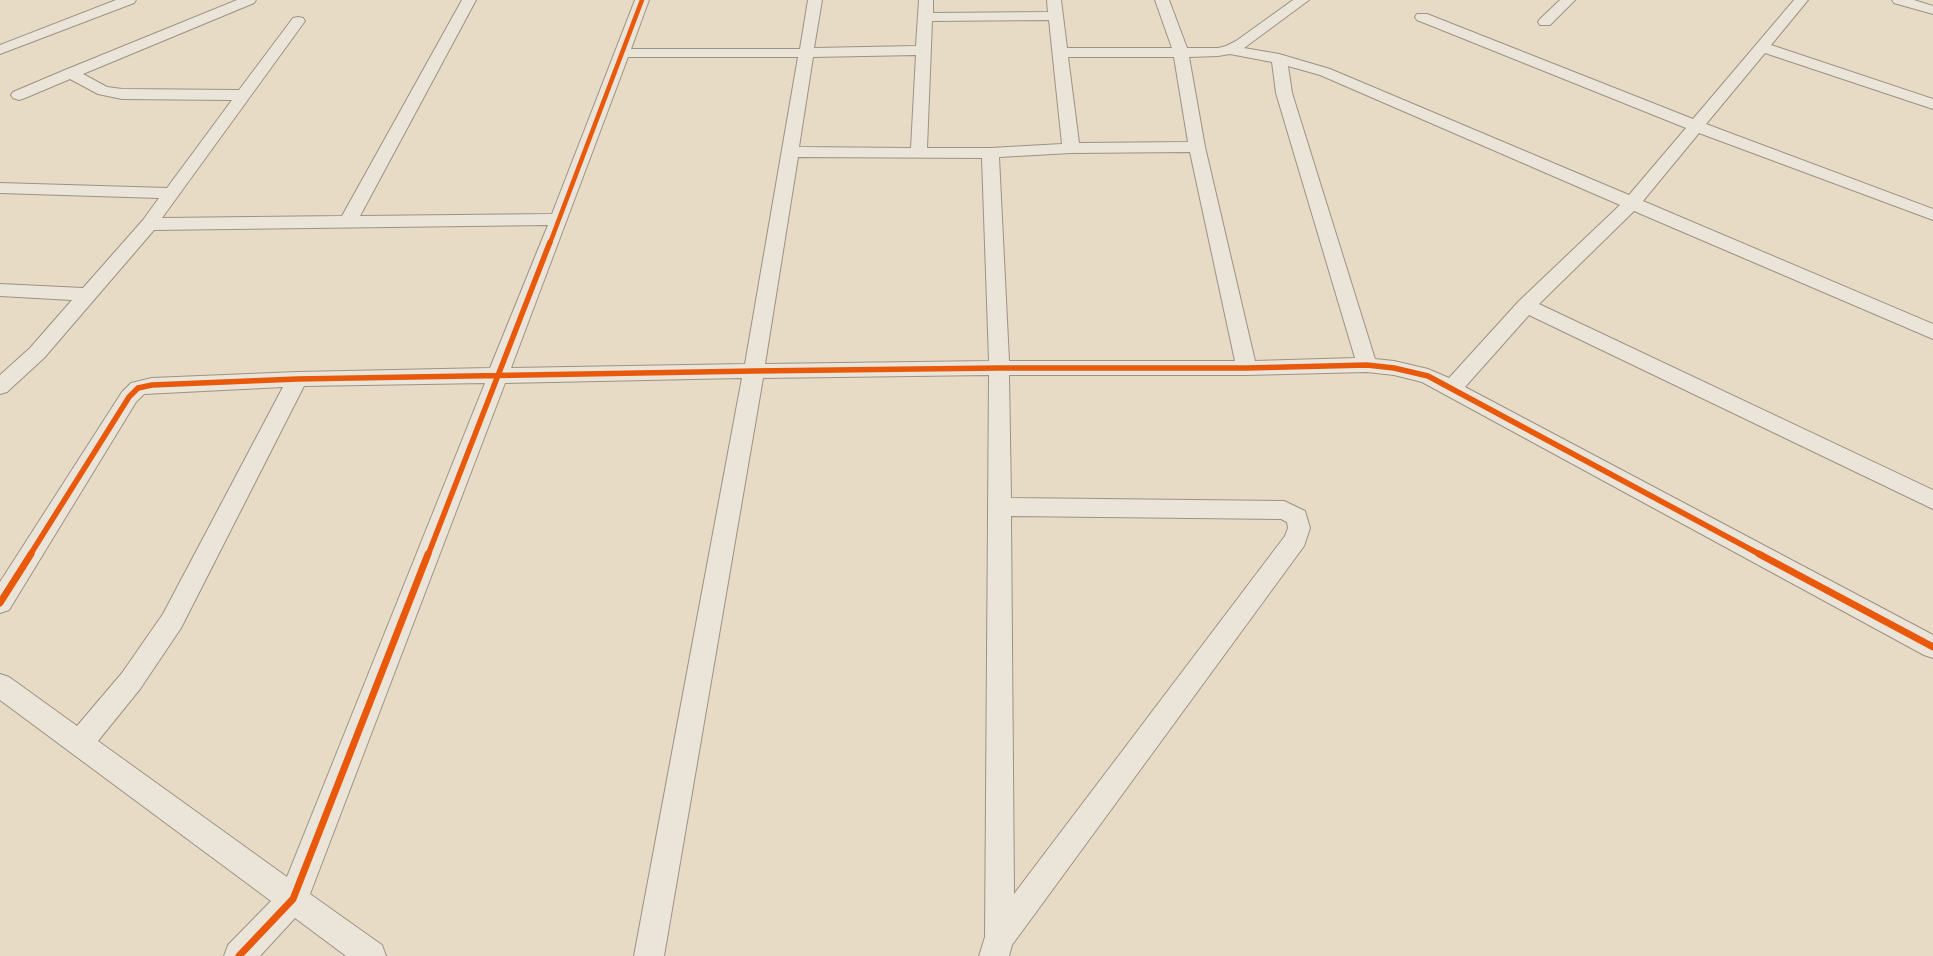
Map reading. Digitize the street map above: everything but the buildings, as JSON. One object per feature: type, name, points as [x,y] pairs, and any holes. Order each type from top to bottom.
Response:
[{"type":"street","points":[[0,50],[129,0]]},
{"type":"street","points":[[20,95],[70,73],[250,0]]},
{"type":"street","points":[[348,222],[469,0]]},
{"type":"street","points":[[239,956],[293,899],[559,219],[642,0]]},
{"type":"street","points":[[649,956],[754,371],[815,0]]},
{"type":"street","points":[[919,152],[926,0]]},
{"type":"street","points":[[1054,0],[1071,148]]},
{"type":"street","points":[[1162,0],[1181,51],[1197,147],[1247,368]]},
{"type":"street","points":[[1061,53],[1181,51],[1218,52],[1230,50],[1241,44],[1302,0]]},
{"type":"street","points":[[1545,22],[1568,0]]},
{"type":"street","points":[[1451,389],[1526,306],[1632,204],[1801,0]]},
{"type":"street","points":[[1899,0],[1933,10]]},
{"type":"street","points":[[926,17],[1057,16]]},
{"type":"street","points":[[1422,17],[1696,126],[1933,215]]},
{"type":"street","points":[[0,387],[37,353],[149,224],[173,193],[242,95],[298,21]]},
{"type":"street","points":[[1762,47],[1933,104]]},
{"type":"street","points":[[622,53],[806,53],[924,50]]},
{"type":"street","points":[[1230,50],[1279,59],[1325,72],[1933,332]]},
{"type":"street","points":[[1279,59],[1284,93],[1367,365]]},
{"type":"street","points":[[70,73],[104,91],[122,94],[242,95]]},
{"type":"street","points":[[789,152],[990,153],[1071,148],[1197,147]]},
{"type":"street","points":[[990,153],[999,368],[1000,507],[997,947]]},
{"type":"street","points":[[0,188],[173,193]]},
{"type":"street","points":[[149,224],[559,219]]},
{"type":"street","points":[[0,290],[88,295]]},
{"type":"street","points":[[1526,306],[1933,500]]},
{"type":"street","points":[[0,603],[129,397],[138,388],[152,385],[297,379],[754,371],[999,368],[1247,368],[1367,365],[1394,368],[1428,376],[1933,647]]},
{"type":"street","points":[[80,743],[131,681],[172,621],[297,379]]},
{"type":"street","points":[[997,947],[1296,539],[1299,528],[1297,516],[1284,510],[1000,507]]},
{"type":"street","points":[[0,685],[371,956]]},
{"type":"cycle path","points":[[239,956],[293,899],[559,219],[642,0]]},
{"type":"cycle path","points":[[0,603],[129,397],[138,388],[152,385],[297,379],[754,371],[999,368],[1247,368],[1367,365],[1394,368],[1428,376],[1933,647]]}]
